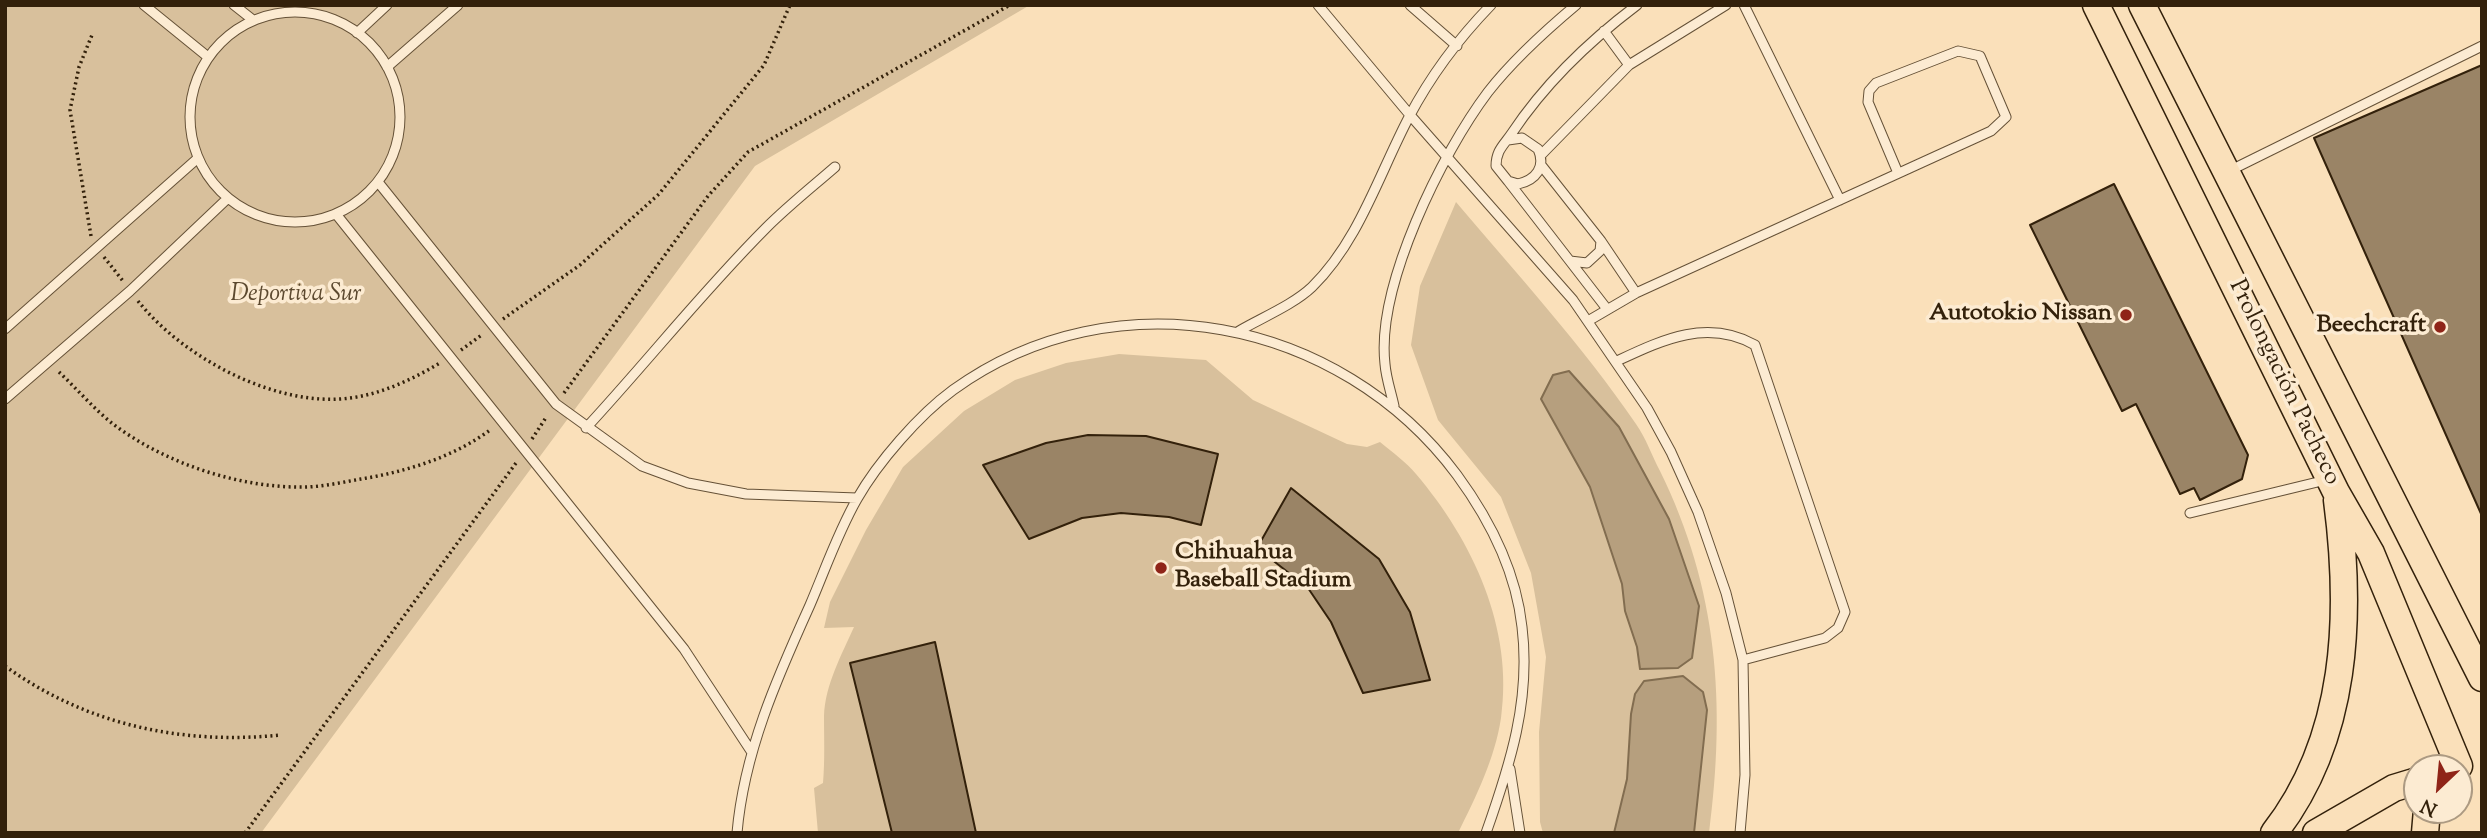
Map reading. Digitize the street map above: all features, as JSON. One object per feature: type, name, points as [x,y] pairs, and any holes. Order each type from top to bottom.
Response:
[{"type":"main road","name":"Prolongación Pacheco","points":[[2096,5],[2334,485],[2371,553],[2462,754]]},
{"type":"main road","name":"Prolongación Pacheco","points":[[2142,5],[2482,678]]},
{"type":"main road","points":[[2274,833],[2302,793],[2319,756],[2338,693],[2345,555],[2334,485]]},
{"type":"main road","points":[[2316,833],[2403,785]]},
{"type":"lane","points":[[144,5],[208,57]]},
{"type":"lane","points":[[234,5],[253,20]]},
{"type":"lane","points":[[357,33],[387,5]]},
{"type":"lane","points":[[387,67],[458,5]]},
{"type":"lane","points":[[1318,5],[1588,321],[1617,361],[1671,452],[1698,512],[1726,593],[1743,660],[1745,775],[1740,833]]},
{"type":"lane","points":[[1410,5],[1457,46]]},
{"type":"lane","points":[[1239,331],[1310,289],[1341,253],[1410,115],[1457,46],[1491,5]]},
{"type":"lane","points":[[1394,406],[1385,363],[1386,324],[1413,229],[1447,156],[1488,91],[1544,32],[1576,5]]},
{"type":"lane","points":[[1607,309],[1496,166],[1496,155],[1536,98],[1571,60],[1637,5]]},
{"type":"lane","points":[[1508,181],[1518,184],[1528,181],[1541,160],[1629,65],[1726,5]]},
{"type":"lane","points":[[1744,5],[1840,200]]},
{"type":"lane","points":[[279,13],[307,13],[333,19],[357,33],[374,48],[387,67],[398,96],[400,126],[393,156],[378,182],[359,201],[336,214],[298,223],[258,216],[228,198],[209,178],[198,158],[190,132],[190,106],[196,80],[208,57],[228,35],[253,20],[279,13]]},
{"type":"lane","points":[[1604,31],[1629,65]]},
{"type":"lane","points":[[2227,172],[2482,46]]},
{"type":"lane","points":[[1588,321],[1636,293],[1840,200],[1898,173],[2001,125],[2006,117],[1980,57],[1958,51],[1876,83],[1869,91],[1868,103],[1898,173]]},
{"type":"lane","points":[[1508,139],[1528,140],[1636,293]]},
{"type":"lane","points":[[5,329],[198,158]]},
{"type":"lane","points":[[586,428],[656,353],[717,279],[768,226],[835,167]]},
{"type":"lane","points":[[378,182],[555,404],[642,466],[688,483],[746,494],[857,498]]},
{"type":"lane","points":[[5,399],[130,291],[228,198]]},
{"type":"lane","points":[[336,214],[500,423],[684,649],[751,751]]},
{"type":"lane","points":[[1570,261],[1587,263],[1600,251],[1601,241]]},
{"type":"lane","points":[[737,833],[740,802],[751,751],[779,673],[857,498],[908,431],[951,391],[996,362],[1037,344],[1081,331],[1129,325],[1239,331],[1290,347],[1337,369],[1394,406],[1439,451],[1468,490],[1493,531],[1510,571],[1522,625],[1525,672],[1521,716],[1510,766],[1486,833]]},
{"type":"lane","points":[[1617,361],[1664,340],[1705,330],[1755,345],[1845,612],[1838,628],[1825,638],[1743,660]]},
{"type":"lane","points":[[2190,513],[2334,485]]},
{"type":"lane","points":[[1510,766],[1520,833]]},
{"type":"path","points":[[92,35],[79,67],[70,110],[81,189],[91,236],[98,248],[153,320],[209,362],[250,382],[307,399],[363,395],[410,381],[471,344],[492,325],[580,265],[659,194],[764,65],[790,5]]},
{"type":"path","points":[[245,833],[524,452],[555,404],[709,196],[748,152],[1010,5]]},
{"type":"path","points":[[48,362],[114,424],[155,449],[208,472],[268,486],[310,487],[384,476],[444,456],[480,438],[500,423]]},
{"type":"path","points":[[5,666],[38,690],[94,715],[141,730],[236,740],[281,735]]},
{"type":"green space","name":"Deportiva Sur","points":[[5,5],[1030,5],[755,166],[261,833],[5,833]]},
{"type":"green space","points":[[1456,202],[1549,310],[1636,424],[1679,515],[1695,559],[1713,648],[1717,739],[1709,833],[1543,833],[1540,822],[1539,732],[1546,657],[1531,573],[1501,497],[1438,420],[1411,345],[1420,286]]},
{"type":"green space","name":"Chihuahua Baseball Stadium","points":[[1119,354],[1206,360],[1253,400],[1347,444],[1367,447],[1380,442],[1412,470],[1437,500],[1471,557],[1485,588],[1495,619],[1501,652],[1503,685],[1498,733],[1490,762],[1458,833],[818,833],[814,788],[823,783],[825,704],[835,670],[854,627],[824,628],[830,602],[866,530],[903,467],[964,411],[1015,380],[1066,363]]},
{"type":"shaded area","points":[[1569,371],[1619,427],[1669,519],[1699,606],[1692,658],[1678,668],[1640,669],[1637,647],[1625,611],[1622,584],[1590,487],[1541,399],[1553,375]]},
{"type":"shaded area","points":[[1683,676],[1703,692],[1707,710],[1694,833],[1614,833],[1627,779],[1631,714],[1635,694],[1644,681]]},
{"type":"building","name":"Beechcraft","points":[[2482,65],[2482,516],[2314,138]]},
{"type":"building","name":"Autotokio Nissan","points":[[2114,184],[2248,455],[2242,479],[2200,500],[2194,488],[2180,494],[2136,404],[2122,411],[2030,225]]},
{"type":"building","points":[[1088,435],[1146,436],[1218,454],[1201,525],[1169,517],[1121,513],[1082,518],[1029,539],[983,465],[1046,443]]},
{"type":"building","points":[[1291,488],[1379,559],[1410,612],[1430,680],[1363,693],[1331,622],[1308,588],[1257,548]]},
{"type":"building","points":[[935,642],[976,833],[892,833],[850,663]]},
{"type":"place","name":"Autotokio Nissan","points":[[2126,315]]},
{"type":"place","name":"Beechcraft","points":[[2440,327]]},
{"type":"place","name":"Chihuahua Baseball Stadium","points":[[1161,568]]}]
